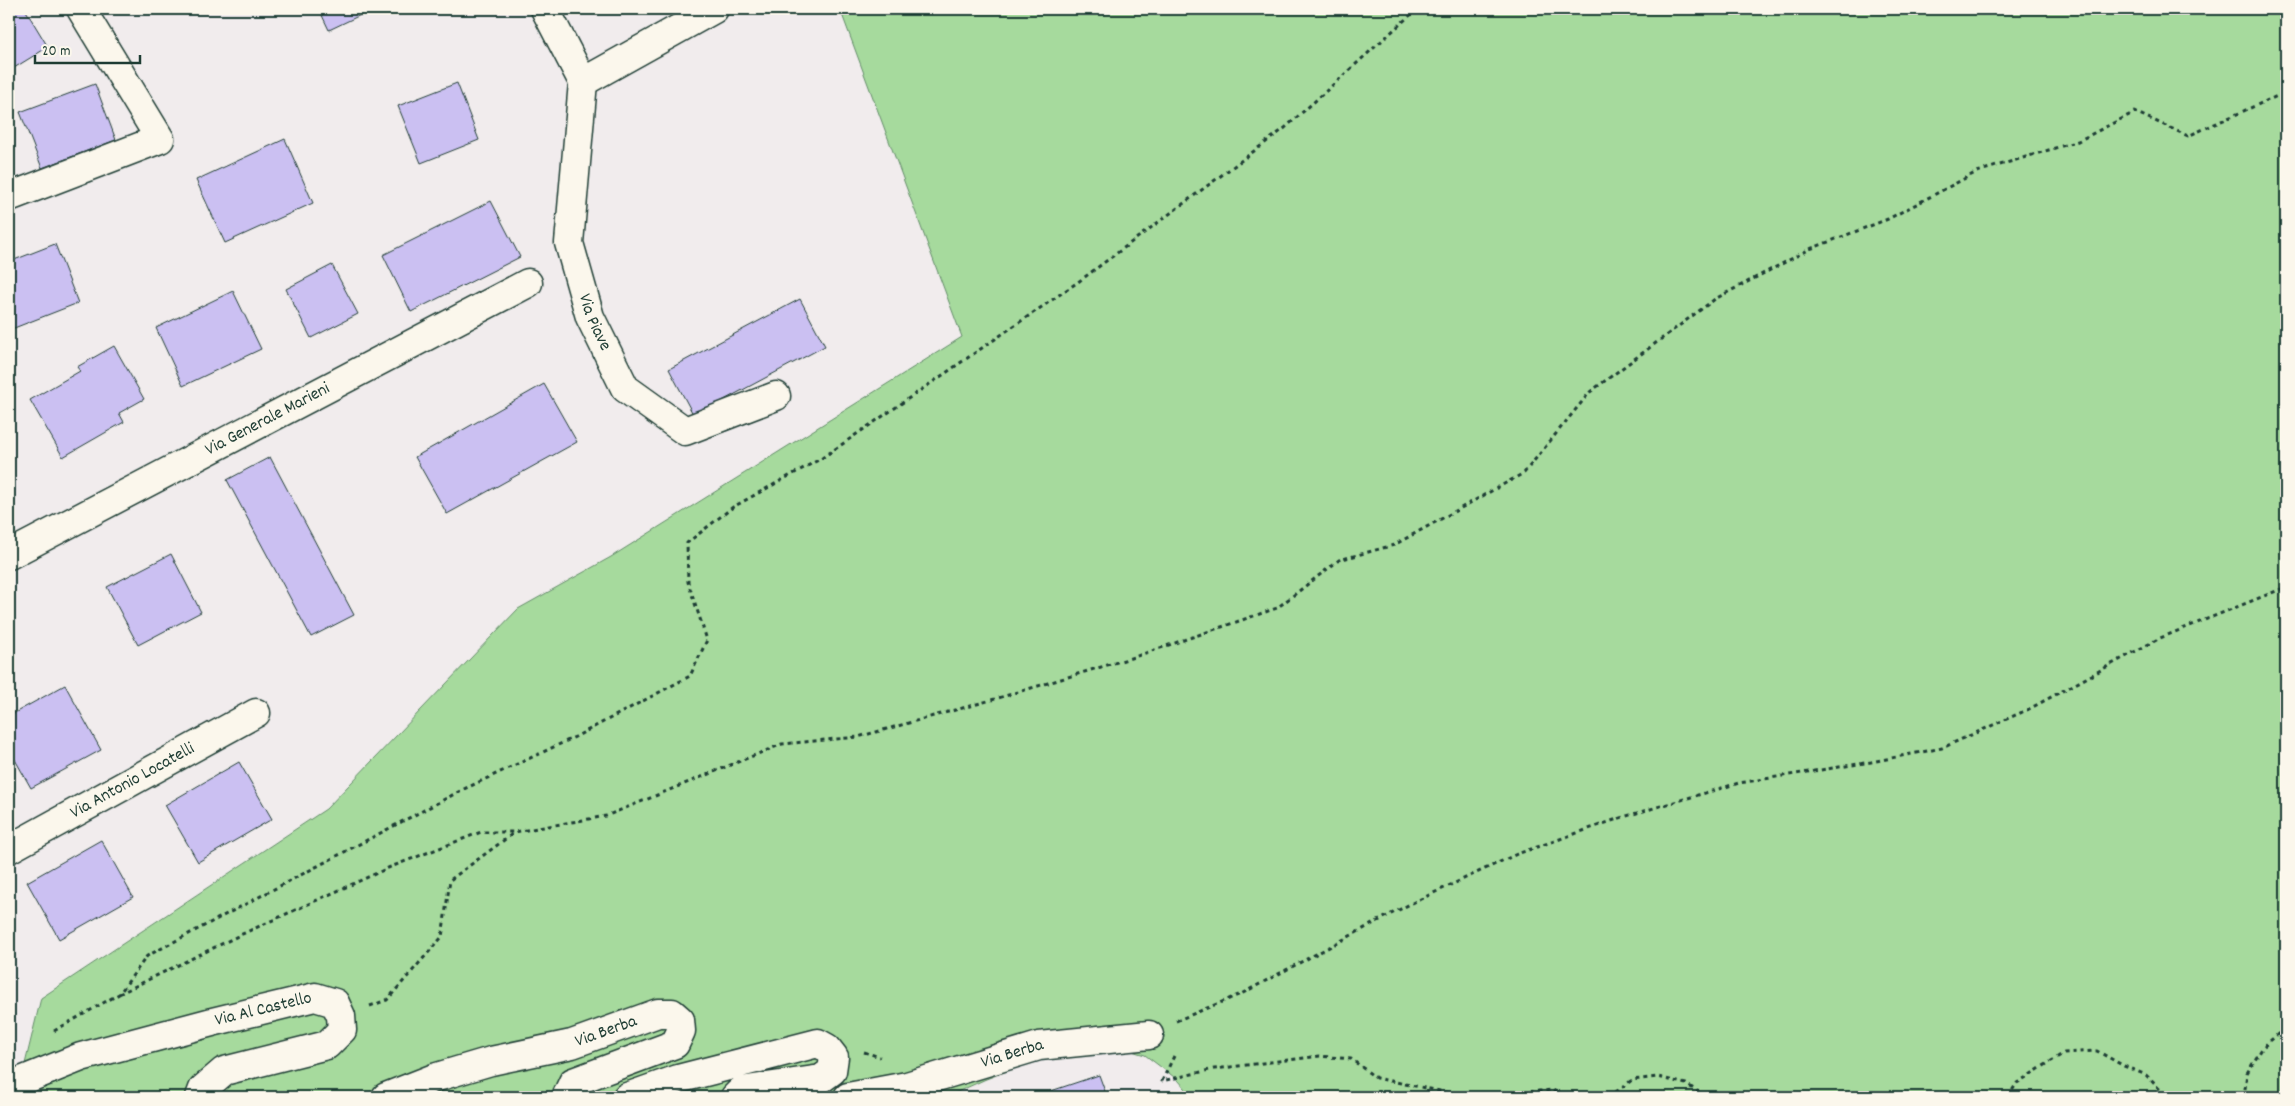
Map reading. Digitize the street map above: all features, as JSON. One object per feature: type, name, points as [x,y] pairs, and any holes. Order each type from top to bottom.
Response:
[{"type":"street","points":[[9,197],[160,139],[81,9]]},
{"type":"street","points":[[544,9],[584,82],[714,9]]},
{"type":"street","name":"Via Piave","points":[[584,82],[569,243],[590,317],[626,388],[685,431],[776,396]]},
{"type":"street","name":"Via Generale Marieni","points":[[9,555],[528,283]]},
{"type":"street","name":"Via Antonio Locatelli","points":[[9,850],[256,713]]},
{"type":"street","name":"Via Al Castello","points":[[9,1086],[81,1057],[315,997],[334,1004],[341,1016]]},
{"type":"street","name":"Via Berba","points":[[386,1097],[438,1077],[491,1061],[572,1044],[658,1013],[672,1013],[680,1020],[681,1031],[675,1044],[573,1082],[567,1095],[568,1097]]},
{"type":"street","points":[[200,1097],[203,1089],[224,1071],[327,1044],[342,1030],[341,1016]]},
{"type":"street","name":"Via Berba","points":[[848,1097],[907,1086],[1039,1046],[1149,1035]]},
{"type":"street","points":[[627,1097],[678,1079],[818,1043],[827,1048],[834,1057],[832,1071],[821,1079],[741,1091],[736,1097]]},
{"type":"path","points":[[119,994],[147,956],[453,794],[575,737],[690,676],[707,640],[688,582],[687,543],[733,507],[822,458],[1078,282],[1285,128],[1417,9]]},
{"type":"path","points":[[51,1033],[119,994],[240,935],[388,868],[481,832],[516,832],[606,816],[782,744],[858,737],[913,722],[1134,657],[1277,608],[1339,560],[1394,545],[1524,473],[1590,392],[1716,299],[1810,249],[1888,219],[1978,172],[2078,141],[2135,112],[2188,136],[2286,92]]},
{"type":"path","points":[[1149,1035],[1180,1019],[1241,994],[1410,904],[1516,854],[1623,817],[1740,783],[1871,762],[1942,748],[2029,709],[2160,638],[2286,587]]},
{"type":"path","points":[[341,1016],[387,1000],[442,937],[450,880],[516,832]]},
{"type":"path","points":[[2244,1097],[2247,1073],[2263,1047],[2286,1027]]},
{"type":"path","points":[[1149,1035],[1163,1039],[1175,1055],[1162,1081],[1214,1069],[1320,1056],[1351,1059],[1376,1078],[1469,1097]]},
{"type":"path","points":[[2008,1097],[2016,1083],[2064,1053],[2097,1051],[2124,1066],[2146,1075],[2167,1097]]},
{"type":"path","points":[[1609,1097],[1632,1080],[1658,1077],[1686,1084],[1706,1097]]},
{"type":"path","points":[[1506,1097],[1529,1092],[1553,1090],[1562,1097]]},
{"type":"green space","points":[[840,9],[2286,9],[2286,1097],[1193,1097],[1178,1080],[1145,1055],[1091,1039],[986,1079],[946,1097],[17,1097],[41,998],[326,809],[518,609],[611,557],[962,337]]},
{"type":"building","points":[[9,9],[25,9],[48,47],[9,71]]},
{"type":"building","points":[[319,9],[373,9],[329,30]]},
{"type":"building","points":[[457,83],[479,140],[421,163],[398,106]]},
{"type":"building","points":[[95,84],[116,140],[42,168],[20,112]]},
{"type":"building","points":[[285,139],[313,203],[225,243],[196,180]]},
{"type":"building","points":[[491,201],[520,257],[411,312],[383,255]]},
{"type":"building","points":[[55,244],[78,303],[9,330],[9,262]]},
{"type":"building","points":[[332,265],[358,314],[311,338],[286,289]]},
{"type":"building","points":[[233,291],[261,349],[183,386],[156,328]]},
{"type":"building","points":[[800,299],[825,346],[694,416],[669,369]]},
{"type":"building","points":[[114,346],[144,399],[119,413],[124,422],[63,457],[30,400],[80,371],[77,367]]},
{"type":"building","points":[[544,384],[577,442],[447,514],[415,457]]},
{"type":"building","points":[[270,457],[354,615],[311,637],[227,480]]},
{"type":"building","points":[[171,554],[201,612],[138,645],[107,587]]},
{"type":"building","points":[[65,685],[101,750],[31,788],[9,749],[9,716]]},
{"type":"building","points":[[239,762],[272,819],[198,862],[165,805]]},
{"type":"building","points":[[101,840],[133,897],[59,939],[27,882]]},
{"type":"building","points":[[1099,1075],[1107,1097],[1036,1097],[1036,1096]]}]
